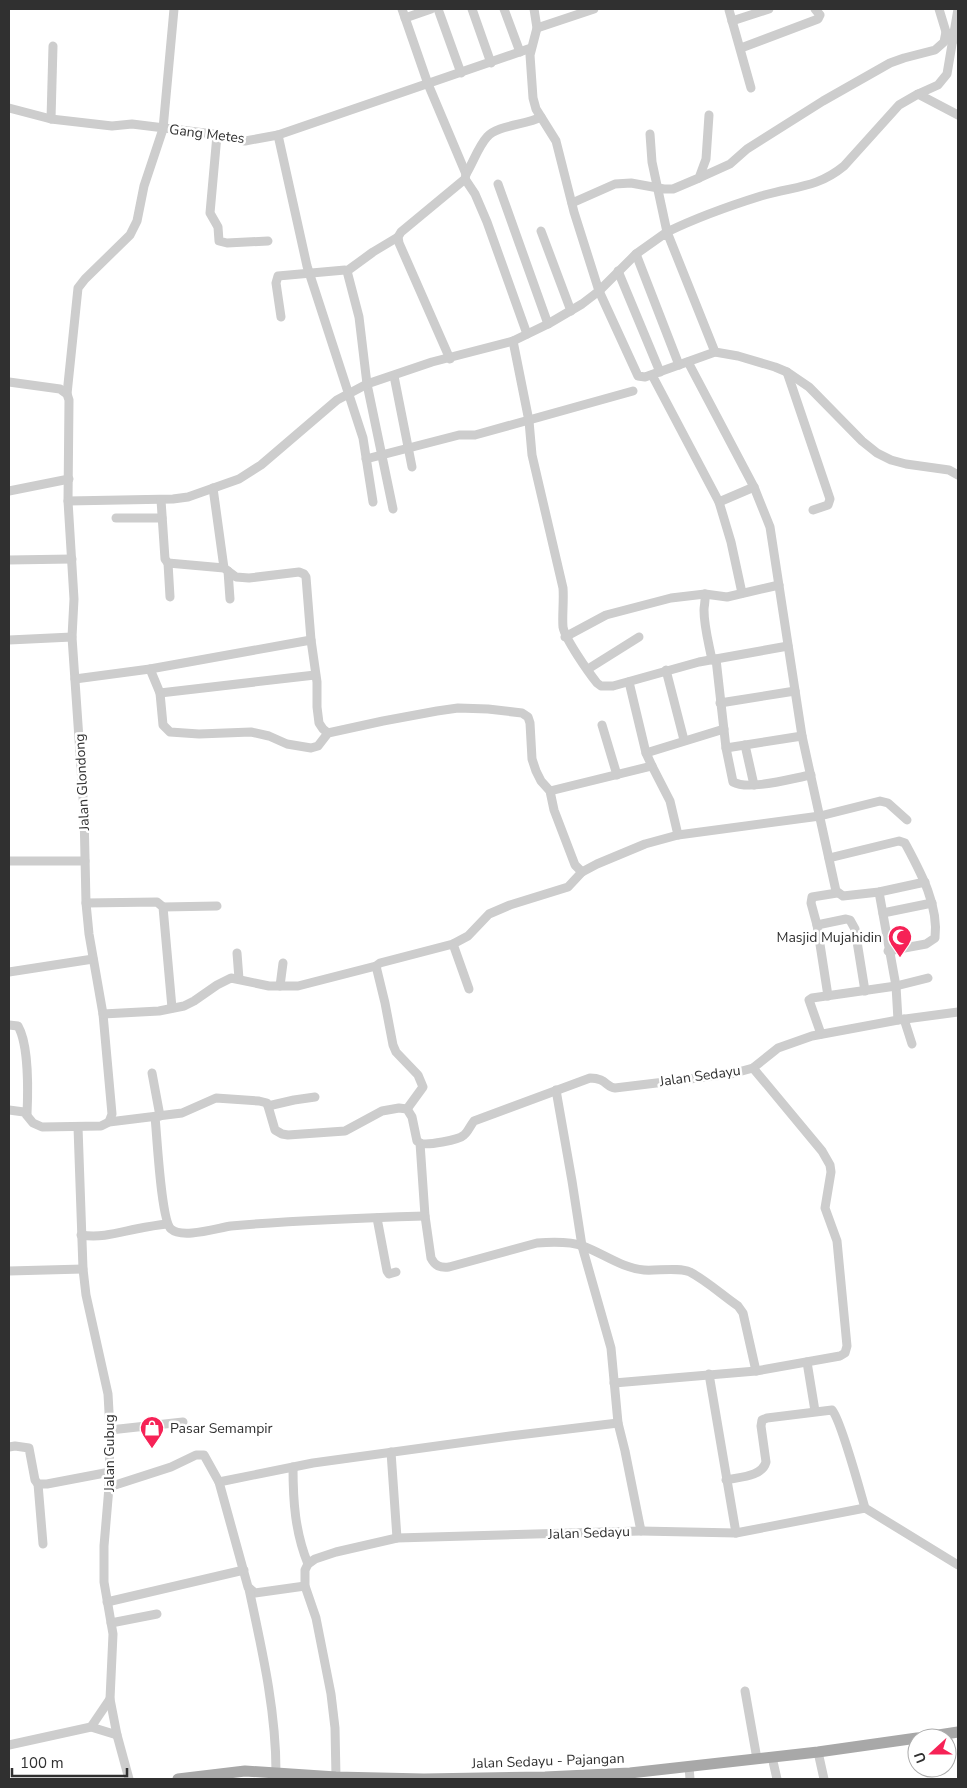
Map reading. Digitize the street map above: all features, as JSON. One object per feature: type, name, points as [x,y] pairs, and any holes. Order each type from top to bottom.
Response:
[{"type":"main road","name":"Jalan Sedayu - Pajangan","points":[[178,1779],[245,1771],[279,1775],[424,1779],[583,1775],[689,1767],[907,1740]]},
{"type":"street","name":"Jalan Glondong","points":[[109,1122],[111,1106],[103,1014],[93,959],[86,903],[84,812],[72,638],[74,599],[68,502],[69,400],[67,394],[78,288],[84,279],[130,235],[134,228],[144,186],[163,129],[174,9]]},
{"type":"street","points":[[431,9],[404,13],[428,84],[466,177],[482,208],[527,334]]},
{"type":"street","points":[[438,9],[461,74]]},
{"type":"street","points":[[472,9],[491,63]]},
{"type":"street","points":[[504,9],[520,52]]},
{"type":"street","points":[[534,9],[537,28],[531,48],[530,67],[533,98],[536,108],[556,141],[578,227],[599,291],[636,374],[642,378],[715,352],[738,356],[787,372],[809,387],[862,441],[877,453],[890,460],[950,470],[958,474]]},
{"type":"street","points":[[537,28],[594,9]]},
{"type":"street","points":[[732,21],[769,9]]},
{"type":"street","points":[[741,48],[818,19],[820,15],[815,9]]},
{"type":"street","points":[[939,9],[946,32],[953,41]]},
{"type":"street","points":[[68,502],[161,500],[188,497],[239,479],[261,465],[337,400],[348,393],[367,384],[432,362],[450,359],[513,341],[571,311],[599,291],[636,254],[668,232],[696,218],[752,199],[806,186],[825,179],[844,166],[899,106],[918,94],[938,85],[947,74],[958,9]]},
{"type":"street","points":[[729,10],[751,88]]},
{"type":"street","points":[[572,203],[615,184],[631,183],[673,189],[730,164],[747,149],[823,101],[890,63],[935,50],[944,42],[946,32]]},
{"type":"street","points":[[51,119],[53,46]]},
{"type":"street","name":"Gang Metes","points":[[9,108],[51,119],[112,126],[132,124],[217,135],[245,141],[278,135],[461,74],[531,48]]},
{"type":"street","points":[[918,94],[958,114]]},
{"type":"street","points":[[699,178],[706,159],[709,115]]},
{"type":"street","points":[[280,317],[276,278],[279,276],[309,273],[347,271],[398,237],[401,232],[466,177],[487,136],[494,131],[521,125],[541,117]]},
{"type":"street","points":[[650,134],[652,162],[668,232],[715,352]]},
{"type":"street","points":[[217,135],[210,213],[218,227],[219,241],[227,243],[268,240]]},
{"type":"street","points":[[278,135],[309,273],[364,438],[373,502]]},
{"type":"street","points":[[498,184],[548,324]]},
{"type":"street","points":[[541,231],[571,311]]},
{"type":"street","points":[[398,237],[450,359]]},
{"type":"street","points":[[636,254],[683,364],[754,487],[770,527],[802,736],[837,893]]},
{"type":"street","points":[[347,271],[359,317],[367,384],[393,509]]},
{"type":"street","points":[[618,271],[656,373],[719,502],[731,542],[742,593]]},
{"type":"street","points":[[513,341],[529,421],[532,456],[563,588],[563,626],[566,637],[594,679],[601,686],[613,686],[666,670],[788,646]]},
{"type":"street","points":[[787,372],[830,499],[828,505],[813,510]]},
{"type":"street","points":[[394,376],[412,467]]},
{"type":"street","points":[[9,382],[60,389],[67,394]]},
{"type":"street","points":[[366,458],[459,435],[475,435],[633,391]]},
{"type":"street","points":[[9,491],[69,479]]},
{"type":"street","points":[[719,502],[754,487]]},
{"type":"street","points":[[213,488],[230,599]]},
{"type":"street","points":[[161,500],[170,597]]},
{"type":"street","points":[[129,501],[129,518]]},
{"type":"street","points":[[116,518],[162,518]]},
{"type":"street","points":[[9,560],[72,559]]},
{"type":"street","points":[[168,563],[226,569],[236,577],[249,578],[298,572],[304,574],[306,577],[319,723],[323,730],[328,733]]},
{"type":"street","points":[[566,637],[606,615],[671,598],[705,594],[727,597],[779,585]]},
{"type":"street","points":[[705,594],[705,622],[714,660],[726,748],[733,782],[740,785],[754,785],[811,775]]},
{"type":"street","points":[[588,669],[639,637]]},
{"type":"street","points":[[9,640],[72,638]]},
{"type":"street","points":[[75,679],[150,669],[311,640]]},
{"type":"street","points":[[150,669],[160,694],[163,724],[170,732],[199,734],[251,732],[269,736],[286,744],[311,748],[318,746],[328,733],[392,719],[458,708],[505,710],[522,714],[528,717],[530,723],[532,759],[536,771],[550,791],[554,810],[575,865],[582,872]]},
{"type":"street","points":[[666,670],[684,740]]},
{"type":"street","points":[[160,694],[315,675]]},
{"type":"street","points":[[629,682],[646,753],[670,801],[678,835]]},
{"type":"street","points":[[720,703],[795,691]]},
{"type":"street","points":[[602,726],[617,775]]},
{"type":"street","points":[[646,753],[724,729]]},
{"type":"street","points":[[726,748],[802,736]]},
{"type":"street","points":[[745,745],[754,785]]},
{"type":"street","points":[[550,791],[652,766]]},
{"type":"street","points":[[103,1014],[184,1006],[194,1002],[223,981],[231,978],[268,986],[298,986],[452,944],[468,936],[489,914],[510,904],[568,887],[582,872],[622,853],[645,844],[678,835],[820,816],[884,802],[888,803],[907,820]]},
{"type":"street","points":[[829,858],[902,841],[919,868],[932,903],[936,938],[926,944],[888,952]]},
{"type":"street","points":[[9,860],[85,861]]},
{"type":"street","points":[[828,996],[817,925],[811,902],[812,897],[837,893],[843,896],[879,892],[925,882]]},
{"type":"street","points":[[879,892],[901,1020],[912,1044]]},
{"type":"street","points":[[86,903],[156,902],[163,907],[217,906]]},
{"type":"street","points":[[883,913],[932,903]]},
{"type":"street","points":[[163,907],[172,1008]]},
{"type":"street","points":[[817,925],[846,919],[850,920],[855,929],[865,990]]},
{"type":"street","points":[[452,944],[469,989]]},
{"type":"street","points":[[237,953],[239,979]]},
{"type":"street","points":[[9,972],[93,959]]},
{"type":"street","points":[[280,986],[283,963]]},
{"type":"street","points":[[376,966],[393,1045],[396,1052],[418,1075],[423,1087],[407,1108]]},
{"type":"street","points":[[821,1034],[809,1000],[815,997],[896,986],[928,978]]},
{"type":"street","name":"Jalan Sedayu","points":[[420,1143],[430,1144],[461,1137],[466,1134],[474,1121],[590,1078],[603,1080],[615,1088],[731,1074],[754,1068],[778,1048],[821,1034],[958,1012]]},
{"type":"street","points":[[9,1025],[18,1026],[23,1043],[28,1098],[27,1114]]},
{"type":"street","points":[[614,1383],[756,1371],[843,1355],[846,1351],[837,1241],[825,1208],[831,1172],[830,1165],[822,1151],[754,1068]]},
{"type":"street","points":[[152,1073],[163,1205],[167,1224],[171,1229],[184,1234],[230,1226],[317,1219],[424,1216]]},
{"type":"street","name":"Jalan Sedayu","points":[[308,1564],[315,1559],[336,1552],[397,1538],[641,1531],[626,1451],[618,1423],[611,1348],[582,1246],[556,1090]]},
{"type":"street","points":[[9,1110],[24,1112],[33,1123],[42,1127],[101,1126],[109,1122],[186,1112],[220,1097],[264,1102],[268,1106],[275,1130],[288,1135],[345,1130],[382,1111],[407,1108]]},
{"type":"street","points":[[268,1106],[315,1097]]},
{"type":"street","points":[[407,1108],[412,1117],[417,1141],[420,1143],[424,1216],[434,1264],[449,1267],[537,1243],[551,1242],[582,1246],[617,1262],[642,1270],[667,1271],[679,1269],[689,1272],[738,1306],[746,1319],[756,1371]]},
{"type":"street","name":"Jalan Gubug","points":[[78,1127],[83,1268],[86,1295],[108,1394],[110,1488],[104,1546],[104,1582],[113,1646],[110,1699],[117,1735],[129,1779]]},
{"type":"street","points":[[377,1218],[387,1272],[389,1274],[396,1272]]},
{"type":"street","points":[[82,1235],[106,1236],[138,1228],[167,1224]]},
{"type":"street","points":[[9,1272],[83,1268]]},
{"type":"street","points":[[807,1362],[815,1411]]},
{"type":"street","points":[[709,1374],[736,1533]]},
{"type":"street","points":[[726,1480],[758,1473],[765,1467],[762,1420],[832,1410],[835,1413],[865,1508],[958,1565]]},
{"type":"street","points":[[110,1430],[182,1422]]},
{"type":"street","points":[[219,1482],[293,1467],[391,1452],[618,1423]]},
{"type":"street","points":[[9,1447],[29,1448],[34,1480],[38,1484],[42,1544]]},
{"type":"street","points":[[391,1452],[397,1538]]},
{"type":"street","points":[[110,1488],[200,1455],[204,1455],[207,1458],[219,1482],[249,1589],[272,1706],[279,1775]]},
{"type":"street","points":[[293,1467],[293,1505],[302,1547],[308,1564],[305,1570],[305,1586],[316,1618],[335,1728],[336,1777]]},
{"type":"street","points":[[38,1484],[110,1472]]},
{"type":"street","points":[[641,1531],[736,1533],[865,1508]]},
{"type":"street","points":[[107,1602],[244,1570]]},
{"type":"street","points":[[249,1589],[255,1594],[305,1586]]},
{"type":"street","points":[[111,1623],[157,1614]]},
{"type":"street","points":[[745,1691],[757,1759]]},
{"type":"street","points":[[91,1726],[110,1699]]},
{"type":"street","points":[[9,1745],[91,1726],[117,1735]]},
{"type":"street","points":[[818,1752],[824,1779]]},
{"type":"street","points":[[772,1757],[777,1779]]},
{"type":"street","points":[[689,1767],[690,1779]]},
{"type":"place","name":"Masjid Mujahidin","points":[[900,958]]},
{"type":"place","name":"Pasar Semampir","points":[[152,1449]]}]
